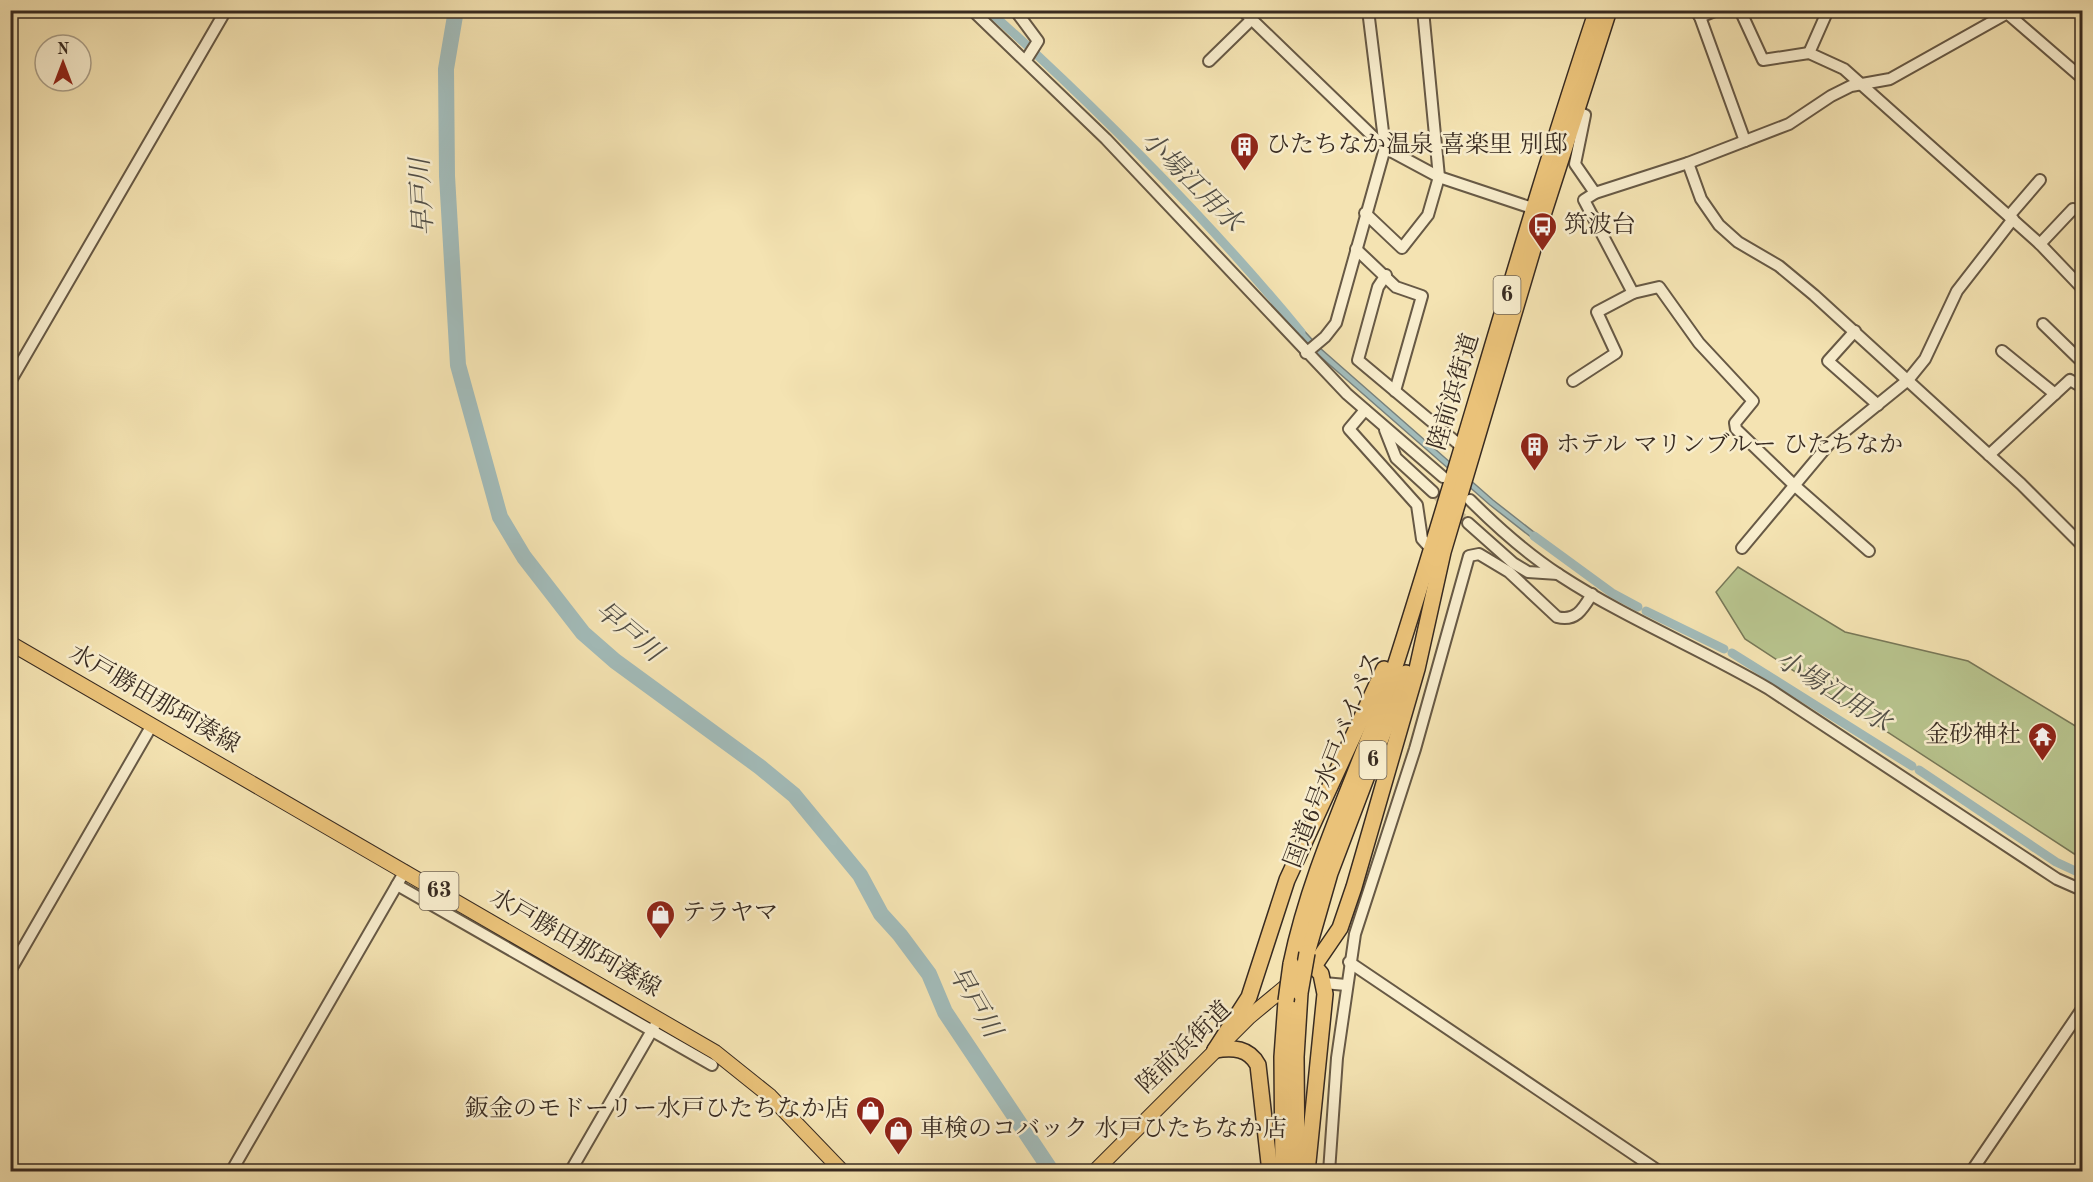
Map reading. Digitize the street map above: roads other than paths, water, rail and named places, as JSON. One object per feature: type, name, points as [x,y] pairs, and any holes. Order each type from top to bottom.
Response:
[{"type":"highway","name":"陸前浜街道","points":[[1439,567],[1597,10]]},
{"type":"highway","name":"陸前浜街道","points":[[1422,581],[1462,447],[1539,210],[1576,111],[1609,10]]},
{"type":"highway","points":[[1307,1172],[1324,1006],[1324,983],[1310,959],[1348,931],[1417,669],[1439,567]]},
{"type":"highway","name":"国道6号水戸バイパス","points":[[1297,1172],[1296,1057],[1299,993],[1310,959],[1326,883],[1396,703],[1439,567]]},
{"type":"highway","points":[[1215,1050],[1227,1027],[1249,997],[1287,880],[1387,663],[1422,581]]},
{"type":"highway","name":"国道6号水戸バイパス","points":[[1283,1172],[1282,1057],[1291,964],[1309,890],[1395,664],[1422,581]]},
{"type":"highway","points":[[1215,1050],[1227,1048],[1247,1052],[1258,1065],[1270,1172]]},
{"type":"main road","name":"水戸勝田那珂湊線","points":[[10,643],[405,871],[655,1025],[715,1052],[755,1082],[843,1172]]},
{"type":"main road","name":"陸前浜街道","points":[[1094,1172],[1215,1050],[1310,959]]},
{"type":"street","points":[[10,382],[226,10]]},
{"type":"street","points":[[972,10],[1026,60],[1208,245],[1306,353],[1365,410],[1443,477]]},
{"type":"street","points":[[1015,10],[1038,41],[1026,60]]},
{"type":"street","points":[[1242,10],[1385,148],[1439,177],[1539,210]]},
{"type":"street","points":[[1306,353],[1325,337],[1336,323],[1385,148],[1368,10]]},
{"type":"street","points":[[1365,213],[1402,248],[1428,215],[1439,177],[1423,10]]},
{"type":"street","points":[[1717,10],[1698,14],[1745,141]]},
{"type":"street","points":[[1740,10],[1762,60],[1809,53],[1844,69],[2011,217],[2082,288]]},
{"type":"street","points":[[1809,53],[1828,10]]},
{"type":"street","points":[[1633,293],[1584,200],[1595,193],[1688,163],[1789,124],[1830,96],[1862,84],[1890,79],[2010,12],[2082,78]]},
{"type":"street","points":[[1209,61],[1251,20]]},
{"type":"street","points":[[1576,111],[1585,115],[1575,164],[1595,193]]},
{"type":"street","points":[[1688,163],[1701,199],[1719,225],[1738,242],[1779,266],[1855,331],[1989,454],[2082,545]]},
{"type":"street","points":[[1742,548],[1829,444],[1908,380],[1925,359],[1957,291],[2040,180]]},
{"type":"street","points":[[2040,244],[2073,209]]},
{"type":"street","points":[[1356,249],[1386,275],[1396,287],[1422,296],[1395,391]]},
{"type":"street","points":[[1386,275],[1378,287],[1358,360],[1462,447]]},
{"type":"street","points":[[1573,381],[1616,353],[1597,312],[1633,293],[1659,287],[1699,344],[1753,401],[1735,423],[1736,429],[1794,485],[1869,551]]},
{"type":"street","points":[[2043,324],[2079,359],[2082,356]]},
{"type":"street","points":[[1855,331],[1828,361],[1878,405]]},
{"type":"street","points":[[2002,351],[2055,394]]},
{"type":"street","points":[[1989,454],[2070,380],[2082,387]]},
{"type":"street","points":[[1365,410],[1349,429],[1417,505],[1422,539],[1431,549]]},
{"type":"street","points":[[1384,426],[1396,458],[1433,492]]},
{"type":"street","points":[[1470,500],[1514,542],[1559,574],[1636,619],[1721,661],[1769,689],[2057,879],[2082,891]]},
{"type":"street","points":[[1468,523],[1513,563],[1528,572],[1559,574]]},
{"type":"street","points":[[1329,1172],[1337,1058],[1349,962],[1348,931],[1415,748],[1469,556],[1479,554],[1509,572],[1557,617],[1566,619],[1575,617],[1592,594]]},
{"type":"street","points":[[10,971],[152,725]]},
{"type":"street","points":[[231,1172],[405,871]]},
{"type":"street","points":[[397,885],[655,1025],[712,1065]]},
{"type":"street","points":[[1349,962],[1660,1172]]},
{"type":"street","points":[[1324,983],[1346,985]]},
{"type":"street","points":[[1971,1172],[2082,1009]]},
{"type":"street","points":[[570,1172],[655,1025]]},
{"type":"water","points":[[1297,323],[1320,348],[1493,500],[1544,540],[1541,545],[1490,505],[1315,352],[1293,327]]},
{"type":"waterway","name":"早戸川","points":[[456,10],[446,69],[447,176],[458,365],[500,517],[524,557],[583,633],[615,661],[760,767],[794,795],[860,875],[881,914],[929,974],[945,1012],[1052,1172]]},
{"type":"waterway","name":"小場江用水","points":[[988,10],[1031,49]]},
{"type":"waterway","name":"小場江用水","points":[[1036,54],[1173,189],[1239,260],[1301,332]]},
{"type":"waterway","name":"小場江用水","points":[[1534,536],[1612,593],[1638,607]]},
{"type":"waterway","name":"小場江用水","points":[[1646,611],[1724,649]]},
{"type":"waterway","name":"小場江用水","points":[[1732,653],[1912,766]]},
{"type":"waterway","name":"小場江用水","points":[[1919,770],[2056,862],[2082,874]]},
{"type":"tunnel","points":[[1433,492],[1468,523]]},
{"type":"place","name":"ひたちなか温泉 喜楽里 別邸","points":[[1245,172]]},
{"type":"place","name":"筑波台","points":[[1543,252]]},
{"type":"place","name":"ホテル マリンブルー ひたちなか","points":[[1535,472]]},
{"type":"place","name":"金砂神社","points":[[2042,762]]},
{"type":"place","name":"テラヤマ","points":[[661,940]]},
{"type":"place","name":"鈑金のモドーリー水戸ひたちなか店","points":[[870,1136]]},
{"type":"place","name":"車検のコバック 水戸ひたちなか店","points":[[899,1156]]}]
